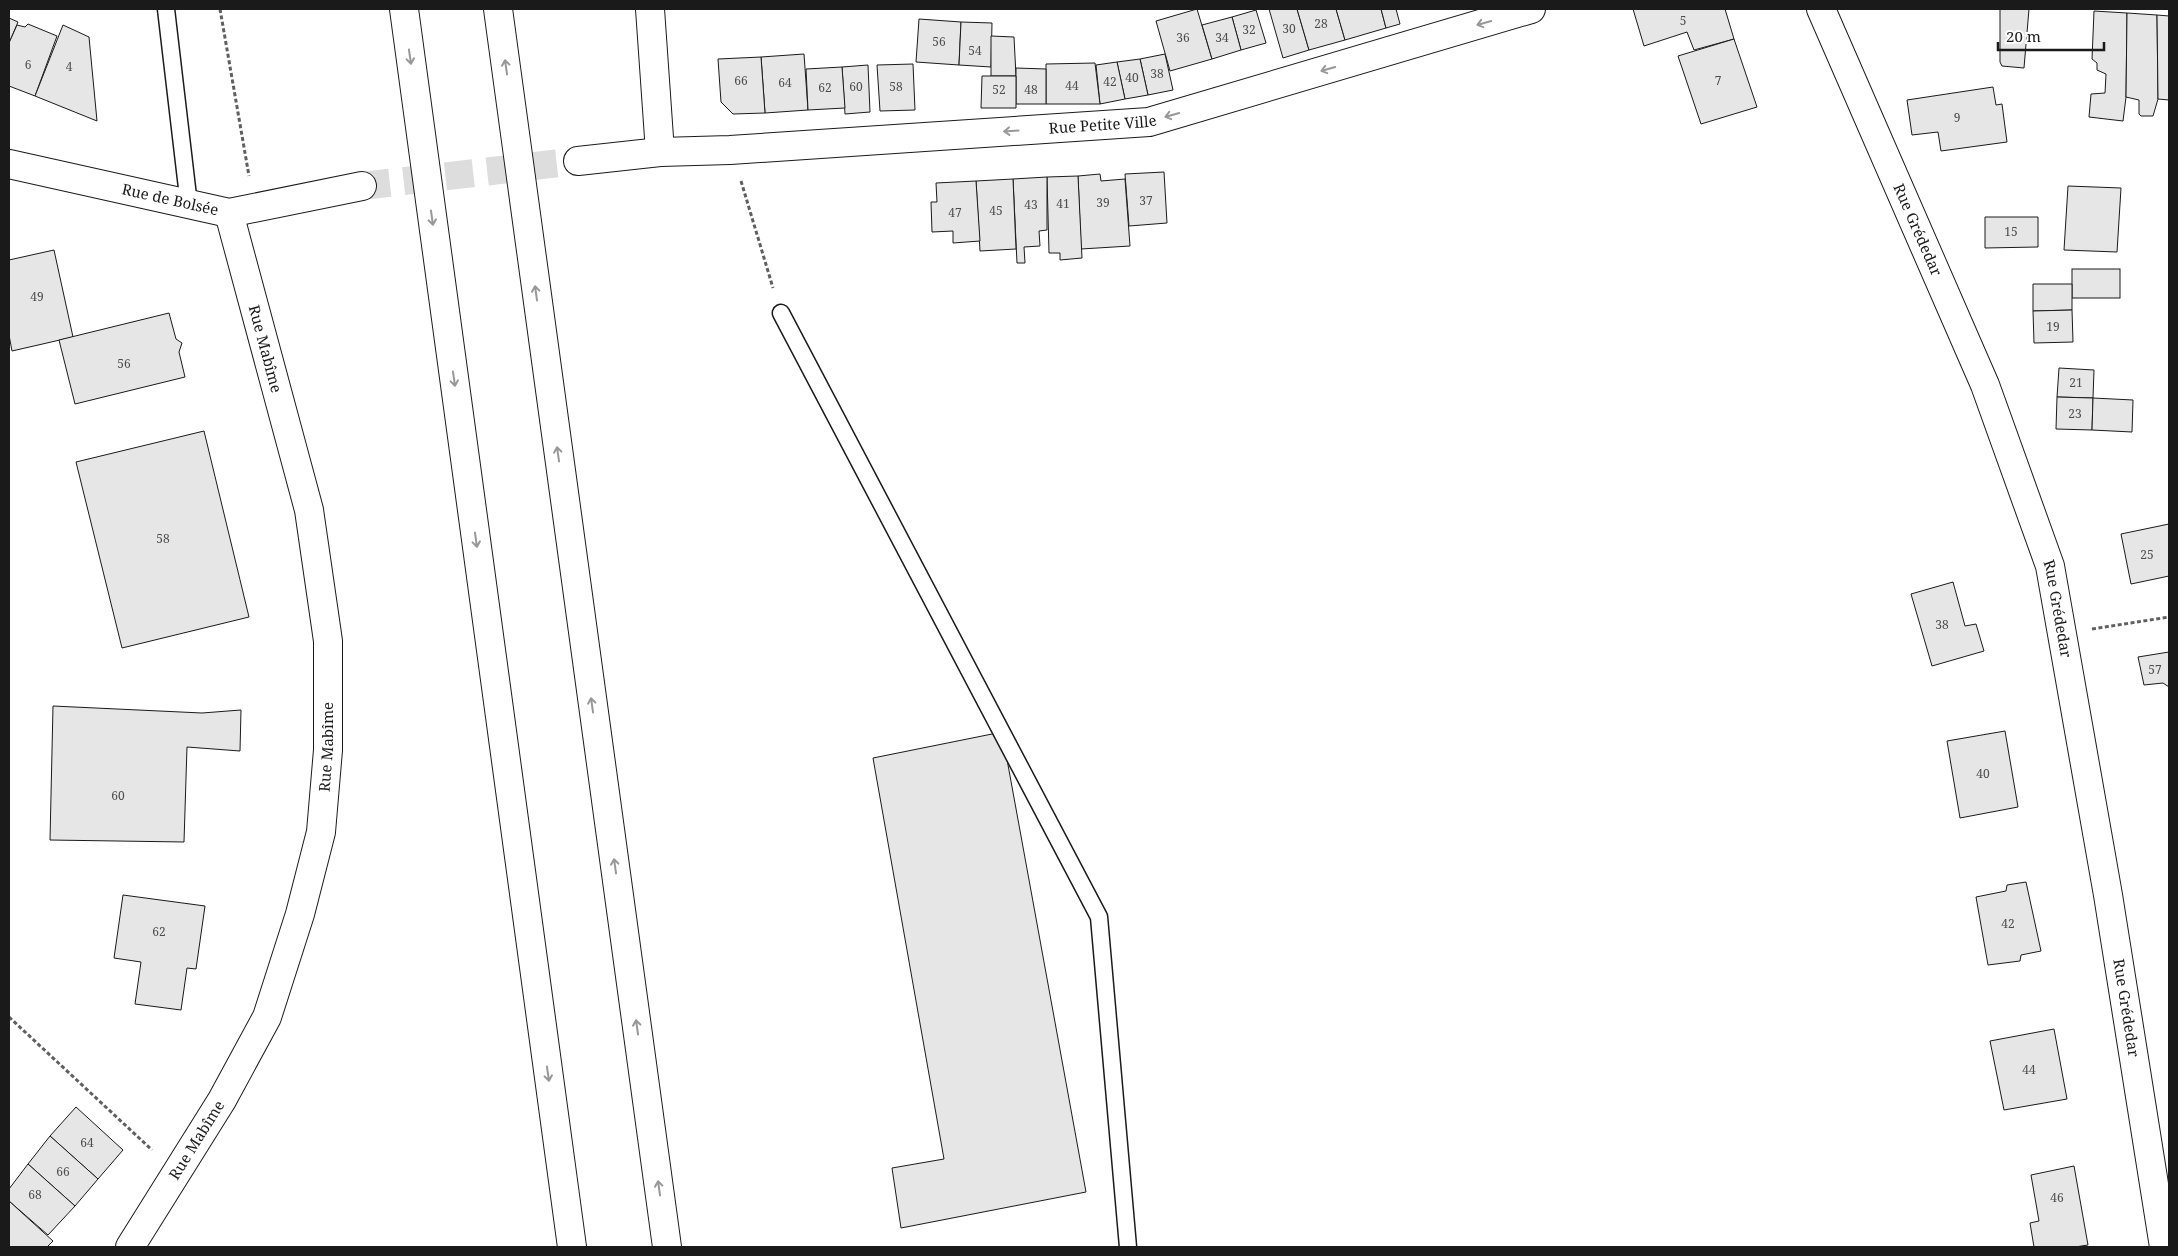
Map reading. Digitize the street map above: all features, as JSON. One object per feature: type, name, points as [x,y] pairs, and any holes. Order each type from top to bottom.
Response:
[{"type":"main road","points":[[404,9],[572,1247]]},
{"type":"main road","points":[[498,9],[667,1244]]},
{"type":"main road","points":[[650,9],[660,152]]},
{"type":"main road","name":"Rue Petite Ville","points":[[578,161],[660,152],[730,150],[1149,122],[1530,9]]},
{"type":"main road","name":"Rue Grédedar","points":[[1821,9],[1985,385],[2050,566],[2108,895],[2164,1247]]},
{"type":"main road","name":"Rue de Bolsée","points":[[9,164],[189,205],[241,211],[362,186]]},
{"type":"main road","name":"Rue Mabîme","points":[[130,1247],[222,1100],[267,1017],[300,914],[321,832],[328,750],[328,641],[308,510],[241,211]]},
{"type":"lane","points":[[166,9],[189,205]]},
{"type":"lane","points":[[781,314],[1099,917],[1128,1247]]},
{"type":"path","points":[[220,9],[241,211]]},
{"type":"path","points":[[730,150],[781,314]]},
{"type":"path","points":[[2062,633],[2169,617]]},
{"type":"path","points":[[9,1017],[177,1173]]},
{"type":"building","points":[[1197,9],[1212,59],[1170,71],[1156,21]]},
{"type":"building","points":[[1269,9],[1297,9],[1309,50],[1283,58]]},
{"type":"building","points":[[1297,9],[1336,9],[1345,40],[1309,50]]},
{"type":"building","points":[[1336,9],[1381,9],[1386,28],[1345,40]]},
{"type":"building","points":[[1381,9],[1396,9],[1400,24],[1386,28]]},
{"type":"building","points":[[1633,9],[1725,9],[1734,39],[1694,50],[1687,32],[1644,46]]},
{"type":"building","points":[[2000,9],[2029,9],[2024,68],[2002,66],[2000,62]]},
{"type":"building","points":[[1256,10],[1266,43],[1241,50],[1232,17]]},
{"type":"building","points":[[2094,11],[2127,13],[2126,97],[2123,121],[2089,117],[2091,94],[2105,93],[2106,74],[2097,70],[2097,63],[2092,59]]},
{"type":"building","points":[[2127,13],[2157,15],[2158,99],[2153,116],[2141,116],[2139,114],[2139,100],[2126,97]]},
{"type":"building","points":[[2157,15],[2169,16],[2169,100],[2158,99]]},
{"type":"building","points":[[1232,17],[1241,50],[1212,59],[1202,25]]},
{"type":"building","points":[[9,18],[18,22],[9,43]]},
{"type":"building","points":[[919,19],[961,22],[959,65],[916,62]]},
{"type":"building","points":[[961,22],[992,23],[991,67],[959,65]]},
{"type":"building","points":[[28,24],[57,36],[35,96],[9,86],[9,43],[17,25],[25,27]]},
{"type":"building","points":[[63,25],[89,37],[97,121],[35,96]]},
{"type":"building","points":[[991,36],[1014,37],[1016,76],[991,76]]},
{"type":"building","points":[[1734,39],[1757,107],[1701,124],[1678,56]]},
{"type":"building","points":[[804,54],[808,110],[765,113],[761,57]]},
{"type":"building","points":[[1165,54],[1173,90],[1148,95],[1140,59]]},
{"type":"building","points":[[761,57],[765,113],[733,114],[721,102],[718,59]]},
{"type":"building","points":[[1140,59],[1148,95],[1125,99],[1117,62]]},
{"type":"building","points":[[1117,62],[1125,99],[1100,104],[1096,65]]},
{"type":"building","points":[[1095,63],[1100,104],[1046,104],[1046,64]]},
{"type":"building","points":[[913,64],[915,110],[880,111],[877,65]]},
{"type":"building","points":[[868,65],[870,112],[845,114],[842,67]]},
{"type":"building","points":[[842,67],[845,108],[808,110],[806,69]]},
{"type":"building","points":[[1016,68],[1046,69],[1046,104],[1016,104]]},
{"type":"building","points":[[982,76],[1016,76],[1016,108],[981,108]]},
{"type":"building","points":[[1993,87],[1996,105],[2002,104],[2007,142],[1941,151],[1938,132],[1912,135],[1907,100]]},
{"type":"building","points":[[1164,172],[1167,223],[1129,226],[1125,174]]},
{"type":"building","points":[[1100,174],[1101,181],[1125,179],[1130,246],[1081,249],[1078,176]]},
{"type":"building","points":[[1078,176],[1082,258],[1060,260],[1060,253],[1049,253],[1047,177]]},
{"type":"building","points":[[1047,177],[1047,230],[1039,231],[1040,246],[1024,247],[1025,263],[1017,263],[1013,179]]},
{"type":"building","points":[[1013,179],[1016,249],[980,251],[976,181]]},
{"type":"building","points":[[976,181],[980,241],[953,243],[953,231],[932,232],[931,202],[937,202],[936,183]]},
{"type":"building","points":[[2068,186],[2121,188],[2117,252],[2064,250]]},
{"type":"building","points":[[1985,217],[2038,217],[2038,247],[1985,248]]},
{"type":"building","points":[[54,250],[73,337],[12,351],[9,335],[9,260]]},
{"type":"building","points":[[2072,269],[2120,269],[2120,298],[2072,298]]},
{"type":"building","points":[[2033,284],[2072,284],[2072,310],[2033,311]]},
{"type":"building","points":[[2072,310],[2073,342],[2034,343],[2033,311]]},
{"type":"building","points":[[169,313],[176,339],[182,343],[179,352],[185,377],[75,404],[59,340]]},
{"type":"building","points":[[2059,368],[2094,370],[2093,398],[2057,397]]},
{"type":"building","points":[[2057,397],[2093,398],[2092,430],[2056,429]]},
{"type":"building","points":[[2093,398],[2133,400],[2132,432],[2092,430]]},
{"type":"building","points":[[204,431],[249,617],[122,648],[76,462]]},
{"type":"building","points":[[2169,524],[2169,576],[2131,584],[2121,534]]},
{"type":"building","points":[[1953,582],[1965,626],[1976,624],[1984,651],[1932,666],[1911,594]]},
{"type":"building","points":[[2169,652],[2169,687],[2163,683],[2144,685],[2138,657]]},
{"type":"building","points":[[53,706],[202,713],[241,710],[240,751],[187,747],[184,842],[50,840]]},
{"type":"building","points":[[2005,731],[2018,807],[1960,818],[1947,741]]},
{"type":"building","points":[[1002,732],[1086,1192],[901,1228],[892,1168],[944,1159],[873,758]]},
{"type":"building","points":[[2026,882],[2041,951],[2021,955],[2020,961],[1988,965],[1976,897],[2006,891],[2007,885]]},
{"type":"building","points":[[123,895],[205,906],[196,969],[187,968],[181,1010],[135,1004],[141,962],[114,958]]},
{"type":"building","points":[[2054,1029],[2067,1099],[2004,1110],[1990,1041]]},
{"type":"building","points":[[76,1107],[123,1150],[98,1179],[50,1136]]},
{"type":"building","points":[[50,1136],[98,1179],[75,1206],[28,1164]]},
{"type":"building","points":[[28,1164],[75,1206],[48,1235],[9,1201],[9,1189]]},
{"type":"building","points":[[2074,1166],[2088,1245],[2075,1247],[2034,1247],[2030,1223],[2039,1221],[2031,1175]]},
{"type":"building","points":[[9,1201],[53,1241],[47,1247],[9,1247]]},
{"type":"tunnel","points":[[362,186],[578,161]]}]
